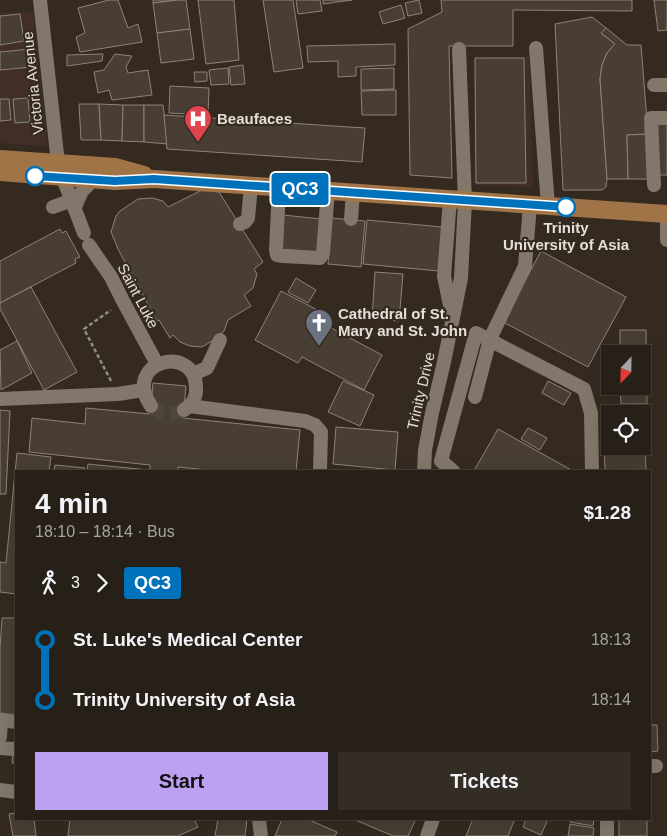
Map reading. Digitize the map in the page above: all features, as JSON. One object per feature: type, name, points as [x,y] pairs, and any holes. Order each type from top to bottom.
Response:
[{"type":"main road","points":[[0,159],[64,168],[94,179],[115,181],[154,179],[667,214]]},
{"type":"main road","points":[[0,172],[116,167],[154,179]]},
{"type":"street","name":"Victoria Avenue","points":[[40,0],[64,168]]},
{"type":"street","points":[[536,48],[548,206]]},
{"type":"street","name":"Trinity Drive","points":[[424,470],[425,450],[453,318],[444,276],[457,200],[459,49]]},
{"type":"street","points":[[654,185],[651,118],[667,118]]},
{"type":"street","name":"Saint Luke","points":[[64,168],[73,203],[86,239],[111,276],[157,364]]},
{"type":"street","points":[[53,207],[73,203],[94,179]]},
{"type":"street","points":[[240,224],[248,218],[251,186]]},
{"type":"street","points":[[279,187],[276,250],[277,255],[283,256],[320,258],[323,253],[328,191]]},
{"type":"street","points":[[351,220],[353,192]]},
{"type":"street","points":[[475,397],[490,339],[525,266],[530,205]]},
{"type":"street","points":[[667,214],[667,240]]},
{"type":"street","points":[[451,470],[442,461],[476,333],[584,389],[592,413],[592,470]]},
{"type":"street","points":[[193,374],[207,368],[220,340]]},
{"type":"street","points":[[151,406],[143,390],[147,373],[157,364],[170,361],[179,362],[193,374],[196,382],[194,399],[186,408],[304,421],[315,426],[321,432],[320,470]]},
{"type":"street","points":[[0,399],[118,394],[143,390]]},
{"type":"street","points":[[0,737],[1,720],[15,722]]},
{"type":"street","points":[[0,790],[15,792]]},
{"type":"street","points":[[259,820],[261,836]]},
{"type":"street","points":[[427,836],[433,820]]},
{"type":"street","points":[[607,820],[607,836]]},
{"type":"path","points":[[118,394],[84,329],[123,302]]},
{"type":"shaded area","points":[[33,11],[48,146],[0,143],[0,13]]},
{"type":"shaded area","points":[[529,57],[533,187],[474,185],[474,58]]},
{"type":"building","points":[[109,0],[118,0],[128,28],[138,24],[142,42],[80,52],[76,37],[85,33],[78,8]]},
{"type":"building","points":[[153,0],[178,0],[153,3]]},
{"type":"building","points":[[186,0],[190,29],[157,33],[153,3]]},
{"type":"building","points":[[198,0],[234,0],[239,60],[206,64]]},
{"type":"building","points":[[263,0],[293,0],[303,68],[274,72]]},
{"type":"building","points":[[296,0],[320,0],[322,11],[298,14]]},
{"type":"building","points":[[323,0],[352,0],[323,4]]},
{"type":"building","points":[[419,0],[422,13],[408,16],[405,3]]},
{"type":"building","points":[[441,0],[632,0],[632,11],[513,10],[513,46],[449,46],[452,178],[410,175],[408,29],[442,12]]},
{"type":"building","points":[[654,0],[667,0],[667,30],[658,31]]},
{"type":"building","points":[[401,5],[405,18],[383,24],[379,12]]},
{"type":"building","points":[[20,14],[24,41],[0,45],[0,16]]},
{"type":"building","points":[[592,17],[606,28],[601,33],[615,44],[607,53],[602,65],[600,79],[606,187],[602,190],[563,190],[555,24]]},
{"type":"building","points":[[606,28],[627,45],[641,45],[648,134],[627,135],[628,179],[607,179],[600,79],[602,65],[607,53],[615,44],[601,33]]},
{"type":"building","points":[[190,29],[194,59],[161,63],[157,33]]},
{"type":"building","points":[[395,44],[395,65],[356,67],[356,76],[338,77],[338,61],[308,62],[307,46]]},
{"type":"building","points":[[30,49],[32,67],[0,70],[0,52]]},
{"type":"building","points":[[103,54],[102,61],[67,66],[67,55]]},
{"type":"building","points":[[115,54],[132,56],[126,67],[128,73],[148,70],[152,95],[112,100],[109,90],[98,93],[94,72],[104,70]]},
{"type":"building","points":[[475,58],[524,58],[526,183],[476,183]]},
{"type":"building","points":[[243,65],[245,84],[231,85],[229,67]]},
{"type":"building","points":[[228,68],[229,84],[211,85],[209,70]]},
{"type":"building","points":[[394,68],[394,89],[361,90],[361,69]]},
{"type":"building","points":[[194,72],[207,72],[207,81],[195,82]]},
{"type":"building","points":[[170,86],[209,88],[208,115],[169,113]]},
{"type":"building","points":[[396,90],[396,115],[362,115],[361,91]]},
{"type":"building","points":[[28,98],[30,122],[15,123],[13,99]]},
{"type":"building","points":[[0,99],[9,99],[11,120],[0,121]]},
{"type":"building","points":[[79,104],[99,104],[101,140],[81,140]]},
{"type":"building","points":[[99,104],[123,105],[122,141],[101,140]]},
{"type":"building","points":[[123,105],[144,105],[144,142],[122,141]]},
{"type":"building","points":[[144,105],[163,105],[168,144],[144,142]]},
{"type":"building","points":[[164,115],[365,128],[362,162],[167,149]]},
{"type":"building","points":[[656,124],[667,124],[667,175],[658,175]]},
{"type":"building","points":[[648,134],[649,179],[628,179],[627,135]]},
{"type":"building","points":[[214,184],[263,262],[254,269],[257,274],[253,288],[244,295],[251,306],[228,320],[224,331],[217,338],[202,347],[190,346],[180,342],[173,335],[170,338],[159,320],[157,321],[119,251],[111,232],[116,216],[120,211],[138,199],[152,198],[163,201],[168,207]]},
{"type":"building","points":[[283,215],[321,219],[318,253],[280,249]]},
{"type":"building","points":[[331,218],[365,221],[361,267],[328,264]]},
{"type":"building","points":[[367,220],[442,227],[439,271],[363,264]]},
{"type":"building","points":[[60,229],[62,233],[66,231],[80,257],[75,259],[76,263],[0,303],[0,261]]},
{"type":"building","points":[[541,251],[626,297],[588,367],[503,322]]},
{"type":"building","points":[[375,272],[403,274],[399,321],[372,319]]},
{"type":"building","points":[[296,278],[316,290],[308,303],[288,292]]},
{"type":"building","points":[[31,287],[77,372],[44,390],[0,309],[0,303]]},
{"type":"building","name":"Cathedral of St. Mary and St. John","points":[[281,291],[325,314],[320,322],[382,355],[364,390],[302,357],[298,363],[255,340]]},
{"type":"building","points":[[620,330],[646,330],[646,345],[620,345]]},
{"type":"building","points":[[17,341],[32,373],[1,390],[0,350]]},
{"type":"building","points":[[343,381],[374,395],[360,426],[328,412]]},
{"type":"building","points":[[548,381],[571,393],[564,405],[542,393]]},
{"type":"building","points":[[153,383],[186,386],[183,418],[300,430],[296,470],[208,470],[178,467],[178,470],[150,470],[150,465],[29,452],[32,418],[85,424],[86,408],[150,414]]},
{"type":"building","points":[[620,395],[647,395],[647,404],[621,404]]},
{"type":"building","points":[[0,410],[10,411],[6,494],[0,494]]},
{"type":"building","points":[[336,427],[398,432],[395,470],[333,464]]},
{"type":"building","points":[[528,428],[547,438],[540,450],[521,439]]},
{"type":"building","points":[[498,429],[571,470],[476,470],[475,469]]},
{"type":"building","points":[[17,453],[51,457],[49,470],[15,470]]},
{"type":"building","points":[[604,455],[645,455],[646,470],[605,470]]},
{"type":"building","points":[[88,464],[149,470],[87,470]]},
{"type":"building","points":[[55,465],[85,468],[84,470],[54,470]]},
{"type":"building","points":[[15,473],[15,594],[0,592],[0,562],[6,563]]},
{"type":"building","points":[[2,618],[15,618],[15,715],[0,713]]},
{"type":"building","points":[[651,725],[657,725],[658,751],[651,752]]},
{"type":"building","points":[[15,734],[15,763],[12,763]]},
{"type":"building","points":[[15,813],[15,820],[34,820],[36,836],[13,836],[9,814]]},
{"type":"building","points":[[70,820],[194,820],[198,827],[178,836],[68,836]]},
{"type":"building","points":[[218,820],[247,820],[245,836],[215,836]]},
{"type":"building","points":[[282,820],[309,820],[337,832],[335,836],[275,836]]},
{"type":"building","points":[[355,820],[416,820],[408,836],[393,836]]},
{"type":"building","points":[[473,820],[514,821],[508,836],[466,836]]},
{"type":"building","points":[[526,820],[548,820],[541,835],[523,827]]},
{"type":"building","points":[[570,820],[594,820],[593,826],[570,822]]},
{"type":"building","points":[[619,820],[647,820],[647,836],[619,836]]},
{"type":"building","points":[[570,824],[594,828],[593,836],[568,836]]},
{"type":"tunnel","points":[[151,406],[166,413],[184,410]]},
{"type":"bus line","name":"QC3","points":[[35,176],[115,181],[154,179],[566,207]]},
{"type":"place","name":"Beaufaces","points":[[198,143]]},
{"type":"place","name":"Trinity University of Asia","points":[[566,207]]},
{"type":"place","name":"Cathedral of St. Mary and St. John","points":[[319,347]]}]
